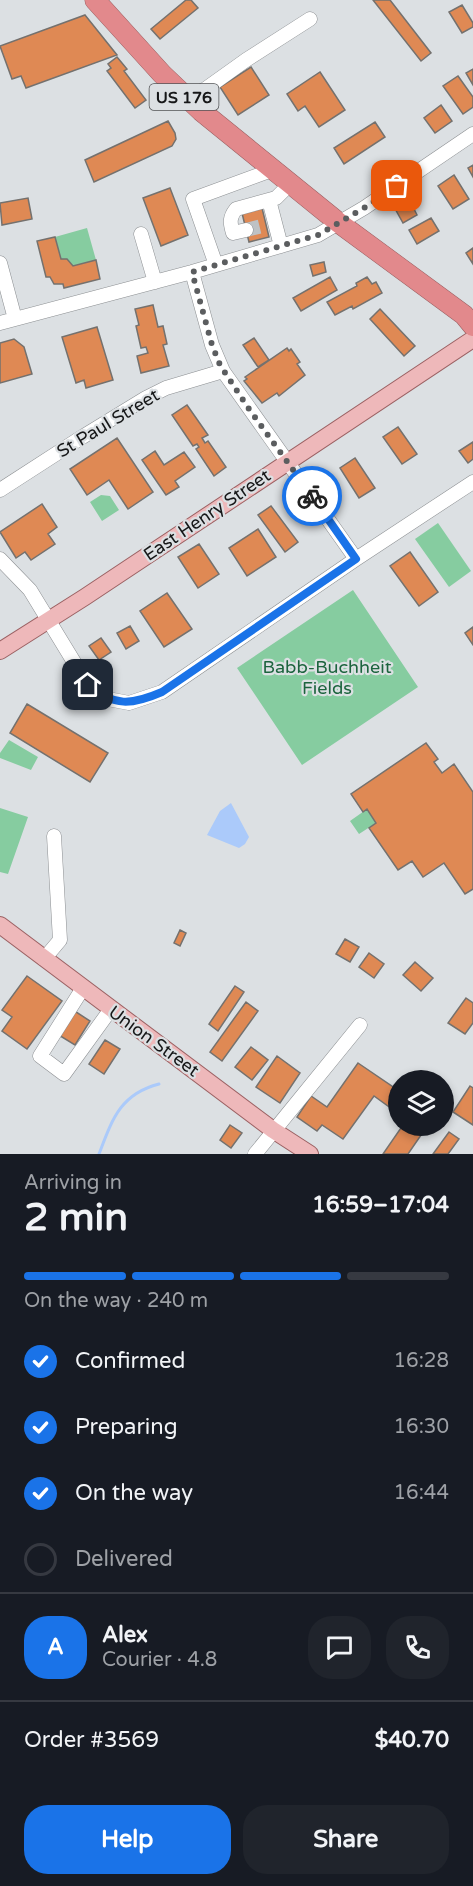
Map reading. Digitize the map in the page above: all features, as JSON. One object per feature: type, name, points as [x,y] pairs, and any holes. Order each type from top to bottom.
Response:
[{"type":"highway","name":"US 176","points":[[95,0],[185,97],[339,223],[464,315],[473,326]]},
{"type":"main road","name":"East Henry Street","points":[[0,651],[473,339]]},
{"type":"main road","name":"Union Street","points":[[0,925],[273,1130],[310,1154]]},
{"type":"street","points":[[185,97],[204,90],[310,19]]},
{"type":"street","points":[[0,323],[192,272],[318,235],[364,208],[473,134]]},
{"type":"street","points":[[216,265],[193,200],[272,170]]},
{"type":"street","points":[[246,230],[233,233],[230,222],[231,215],[236,209],[276,198],[290,184]]},
{"type":"street","points":[[269,200],[271,224],[281,246]]},
{"type":"street","points":[[141,234],[155,282]]},
{"type":"street","points":[[0,263],[15,319]]},
{"type":"street","points":[[192,272],[212,345],[223,371],[356,559]]},
{"type":"street","name":"St Paul Street","points":[[0,490],[84,436],[166,388],[223,371]]},
{"type":"street","points":[[0,559],[30,590],[88,685],[99,694],[119,702],[129,703],[162,692],[473,482]]},
{"type":"street","points":[[44,959],[60,940],[54,836]]},
{"type":"street","points":[[83,988],[40,1056],[64,1074],[111,1010]]},
{"type":"street","points":[[255,1154],[360,1025]]},
{"type":"green space","points":[[87,228],[96,260],[73,266],[67,259],[61,259],[55,237]]},
{"type":"green space","points":[[101,495],[110,496],[119,510],[102,521],[90,502]]},
{"type":"green space","points":[[438,523],[471,571],[449,587],[415,539]]},
{"type":"green space","name":"Babb-Buchheit Fields","points":[[353,590],[418,687],[302,765],[237,668]]},
{"type":"green space","points":[[9,740],[38,757],[31,770],[0,758],[0,753]]},
{"type":"green space","points":[[0,808],[28,817],[8,874],[0,872]]},
{"type":"green space","points":[[367,809],[376,823],[359,834],[350,821]]},
{"type":"water","points":[[231,803],[249,837],[239,848],[207,835],[220,811]]},
{"type":"building","points":[[186,0],[191,0],[198,8],[160,39],[151,29]]},
{"type":"building","points":[[373,0],[390,0],[431,53],[421,61]]},
{"type":"building","points":[[462,5],[473,27],[462,33],[449,12]]},
{"type":"building","points":[[85,15],[117,55],[26,88],[21,76],[12,79],[0,46]]},
{"type":"building","points":[[117,57],[127,69],[124,71],[146,100],[135,108],[107,71],[111,68],[108,64]]},
{"type":"building","points":[[251,67],[269,95],[238,115],[220,87]]},
{"type":"building","points":[[473,69],[473,85],[466,73]]},
{"type":"building","points":[[320,72],[345,110],[319,127],[305,106],[298,111],[287,94]]},
{"type":"building","points":[[458,76],[473,97],[473,107],[463,114],[443,86]]},
{"type":"building","points":[[441,105],[452,121],[435,133],[424,118]]},
{"type":"building","points":[[168,121],[176,139],[172,146],[94,182],[85,160]]},
{"type":"building","points":[[375,122],[385,137],[344,164],[334,148]]},
{"type":"building","points":[[473,165],[473,177],[468,168]]},
{"type":"building","points":[[454,175],[469,199],[453,209],[438,186]]},
{"type":"building","points":[[170,188],[188,235],[161,246],[143,198]]},
{"type":"building","points":[[28,198],[32,219],[2,225],[0,203]]},
{"type":"building","points":[[410,201],[417,215],[403,223],[393,205],[398,202],[401,206]]},
{"type":"building","points":[[262,208],[269,237],[249,242],[242,213]]},
{"type":"building","points":[[431,218],[439,231],[417,244],[409,230]]},
{"type":"building","points":[[55,237],[61,259],[67,259],[73,266],[96,260],[100,279],[64,288],[63,284],[54,284],[50,277],[46,277],[37,241]]},
{"type":"building","points":[[473,248],[473,264],[466,253]]},
{"type":"building","points":[[324,262],[326,272],[313,276],[310,265]]},
{"type":"building","points":[[330,277],[337,290],[301,311],[293,298]]},
{"type":"building","points":[[367,277],[372,284],[376,282],[382,293],[353,309],[352,306],[335,315],[327,302],[357,286],[356,283]]},
{"type":"building","points":[[153,305],[158,327],[163,326],[167,344],[163,345],[169,366],[141,373],[137,356],[148,353],[146,347],[141,348],[135,309]]},
{"type":"building","points":[[380,309],[415,346],[404,356],[370,319]]},
{"type":"building","points":[[97,327],[113,380],[86,388],[84,380],[76,383],[62,337]]},
{"type":"building","points":[[254,338],[269,360],[258,367],[243,345]]},
{"type":"building","points":[[14,339],[24,347],[32,374],[0,383],[0,343]]},
{"type":"building","points":[[287,348],[289,351],[291,349],[300,362],[297,364],[305,375],[279,396],[277,393],[262,403],[244,381],[247,379],[245,377]]},
{"type":"building","points":[[187,405],[208,435],[202,438],[205,443],[208,441],[226,467],[214,476],[196,449],[199,447],[197,444],[193,446],[172,415]]},
{"type":"building","points":[[398,427],[417,454],[402,464],[383,437]]},
{"type":"building","points":[[117,438],[153,492],[128,509],[109,480],[87,495],[70,469]]},
{"type":"building","points":[[473,442],[473,459],[468,463],[459,451]]},
{"type":"building","points":[[155,451],[164,465],[184,452],[195,467],[175,481],[179,487],[166,495],[142,460]]},
{"type":"building","points":[[355,458],[375,488],[359,498],[340,468]]},
{"type":"building","points":[[42,504],[57,527],[48,534],[55,544],[31,560],[25,552],[16,558],[0,532]]},
{"type":"building","points":[[271,506],[298,542],[285,552],[258,515]]},
{"type":"building","points":[[258,529],[276,557],[247,576],[229,548]]},
{"type":"building","points":[[199,544],[219,574],[198,588],[178,557]]},
{"type":"building","points":[[410,552],[438,592],[419,606],[390,566]]},
{"type":"building","points":[[167,593],[192,629],[164,647],[140,611]]},
{"type":"building","points":[[130,626],[139,641],[126,649],[117,633]]},
{"type":"building","points":[[473,627],[473,645],[465,633]]},
{"type":"building","points":[[101,638],[111,652],[99,660],[89,646]]},
{"type":"building","points":[[27,704],[108,753],[90,782],[10,733]]},
{"type":"building","points":[[426,743],[438,759],[434,762],[442,773],[454,764],[473,792],[473,889],[465,894],[444,863],[423,877],[412,861],[398,870],[369,828],[376,823],[367,809],[363,812],[351,794]]},
{"type":"building","points":[[180,930],[186,933],[180,946],[174,943]]},
{"type":"building","points":[[345,939],[359,947],[350,962],[336,954]]},
{"type":"building","points":[[369,953],[384,964],[374,978],[359,967]]},
{"type":"building","points":[[415,962],[433,978],[421,991],[403,975]]},
{"type":"building","points":[[27,976],[62,1001],[27,1049],[2,1031],[12,1017],[2,1010]]},
{"type":"building","points":[[235,986],[244,992],[218,1031],[209,1024]]},
{"type":"building","points":[[466,998],[473,1003],[473,1023],[465,1034],[448,1023]]},
{"type":"building","points":[[246,1002],[258,1011],[222,1061],[210,1052]]},
{"type":"building","points":[[73,1010],[90,1021],[75,1045],[57,1034]]},
{"type":"building","points":[[105,1040],[120,1049],[104,1074],[89,1064]]},
{"type":"building","points":[[251,1047],[268,1060],[252,1080],[235,1067]]},
{"type":"building","points":[[277,1056],[300,1073],[280,1103],[256,1087]]},
{"type":"building","points":[[358,1063],[388,1083],[388,1106],[374,1096],[343,1139],[322,1125],[317,1131],[297,1117],[311,1096],[327,1107]]},
{"type":"building","points":[[470,1086],[473,1088],[473,1125],[454,1110]]},
{"type":"building","points":[[230,1125],[242,1133],[231,1148],[220,1140]]},
{"type":"building","points":[[395,1136],[420,1136],[408,1154],[383,1154]]},
{"type":"building","points":[[446,1136],[454,1136],[459,1139],[448,1154],[433,1154]]},
{"type":"waterway","points":[[99,1154],[119,1110],[135,1094],[159,1084]]},
{"type":"tunnel","points":[[246,230],[266,225]]},
{"type":"way so far","points":[[312,496],[223,371],[212,345],[192,272],[318,235],[397,186]]},
{"type":"route","points":[[88,685],[108,699],[129,703],[162,692],[356,559],[312,496]]}]
